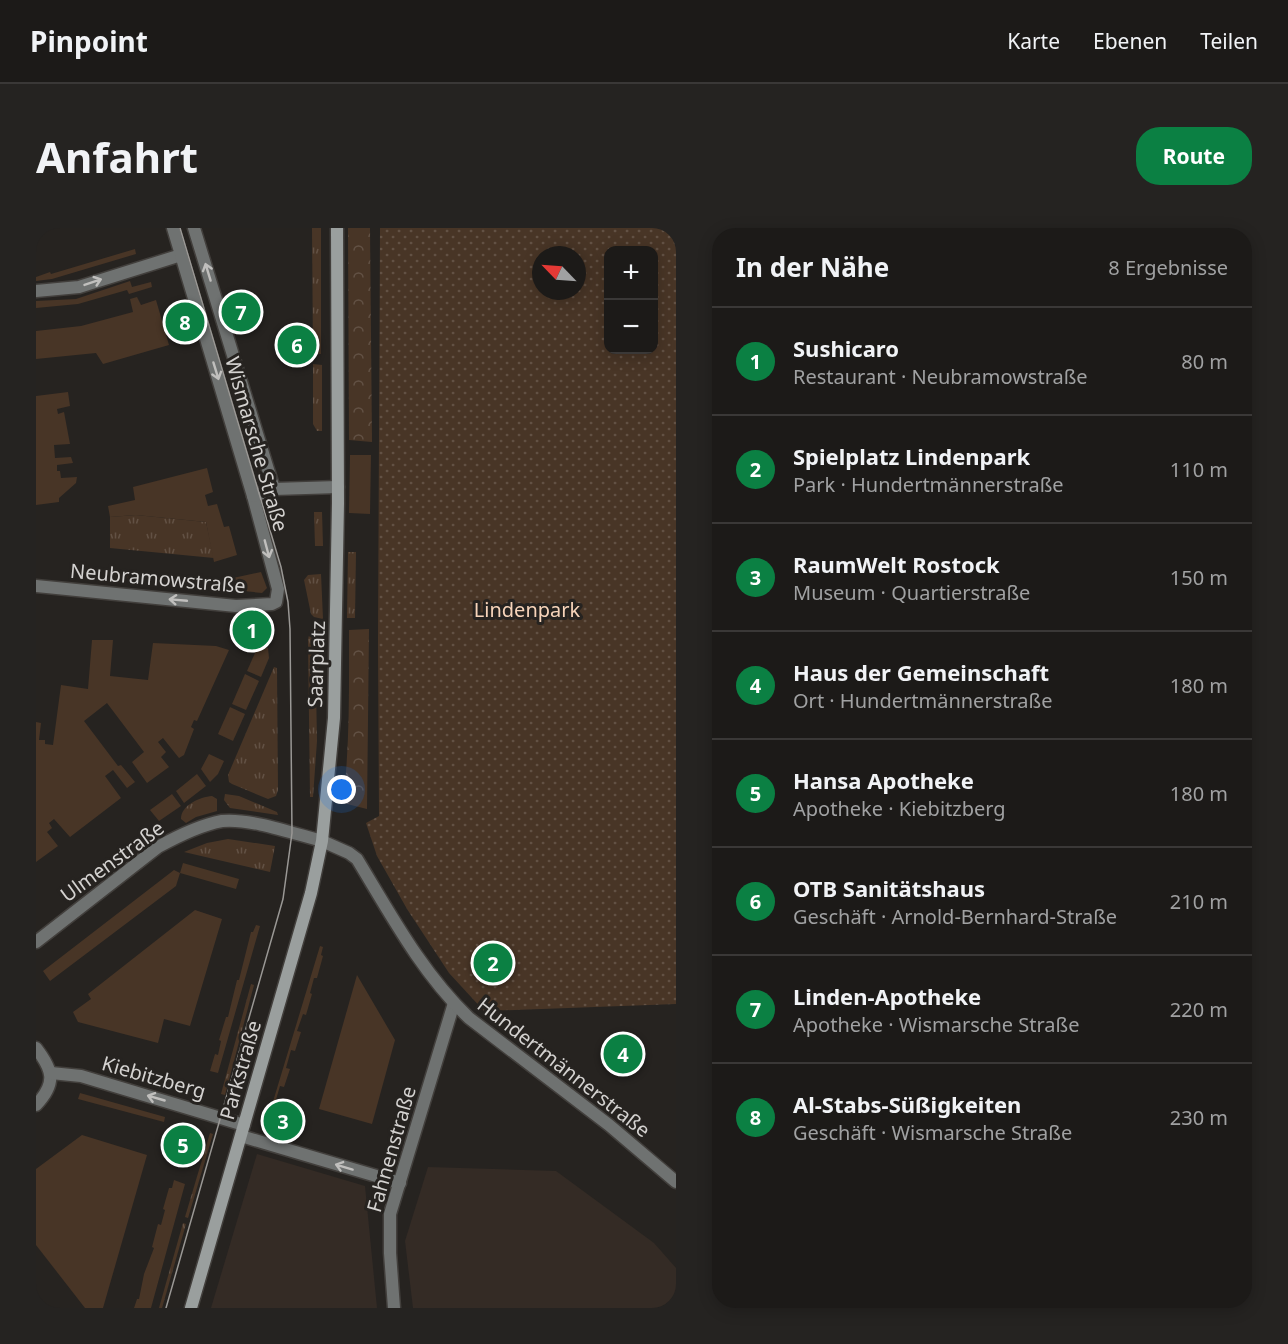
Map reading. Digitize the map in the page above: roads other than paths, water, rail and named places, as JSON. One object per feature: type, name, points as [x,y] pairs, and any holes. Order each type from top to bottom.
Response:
[{"type":"main road","name":"Saarplatz","points":[[322,841],[334,718],[338,487],[338,228]]},
{"type":"main road","name":"Parkstraße","points":[[191,1308],[311,893],[322,841]]},
{"type":"street","name":"Wismarsche Straße","points":[[173,228],[278,588],[276,602]]},
{"type":"street","name":"Wismarsche Straße","points":[[195,228],[274,489],[338,487]]},
{"type":"street","points":[[36,291],[79,287],[201,249]]},
{"type":"street","points":[[252,496],[274,489]]},
{"type":"street","name":"Neubramowstraße","points":[[36,586],[236,606],[276,602]]},
{"type":"street","name":"Ulmenstraße","points":[[36,942],[158,848],[177,836],[207,825],[224,821],[246,823],[322,841]]},
{"type":"street","name":"Hundertmännerstraße","points":[[322,841],[357,859],[410,946],[454,1003],[500,1043],[609,1125],[676,1182]]},
{"type":"street","name":"Fahnenstraße","points":[[394,1308],[390,1214],[454,1003]]},
{"type":"street","points":[[36,1048],[51,1073],[50,1085],[36,1105]]},
{"type":"street","name":"Kiebitzberg","points":[[51,1073],[81,1076],[400,1183]]},
{"type":"tram line","points":[[166,1308],[283,899],[292,833],[288,602],[281,567],[180,228]]},
{"type":"place","name":"Linden-Apotheke","points":[[241,312]]},
{"type":"place","name":"Al-Stabs-Süßigkeiten","points":[[185,322]]},
{"type":"place","name":"OTB Sanitätshaus","points":[[297,345]]},
{"type":"place","name":"Sushicaro","points":[[252,630]]},
{"type":"place","name":"Spielplatz Lindenpark","points":[[493,963]]},
{"type":"place","name":"Haus der Gemeinschaft","points":[[623,1054]]},
{"type":"place","name":"RaumWelt Rostock","points":[[283,1121]]},
{"type":"place","name":"Hansa Apotheke","points":[[183,1145]]},
{"type":"park label","name":"Lindenpark","points":[[527,609]]}]
